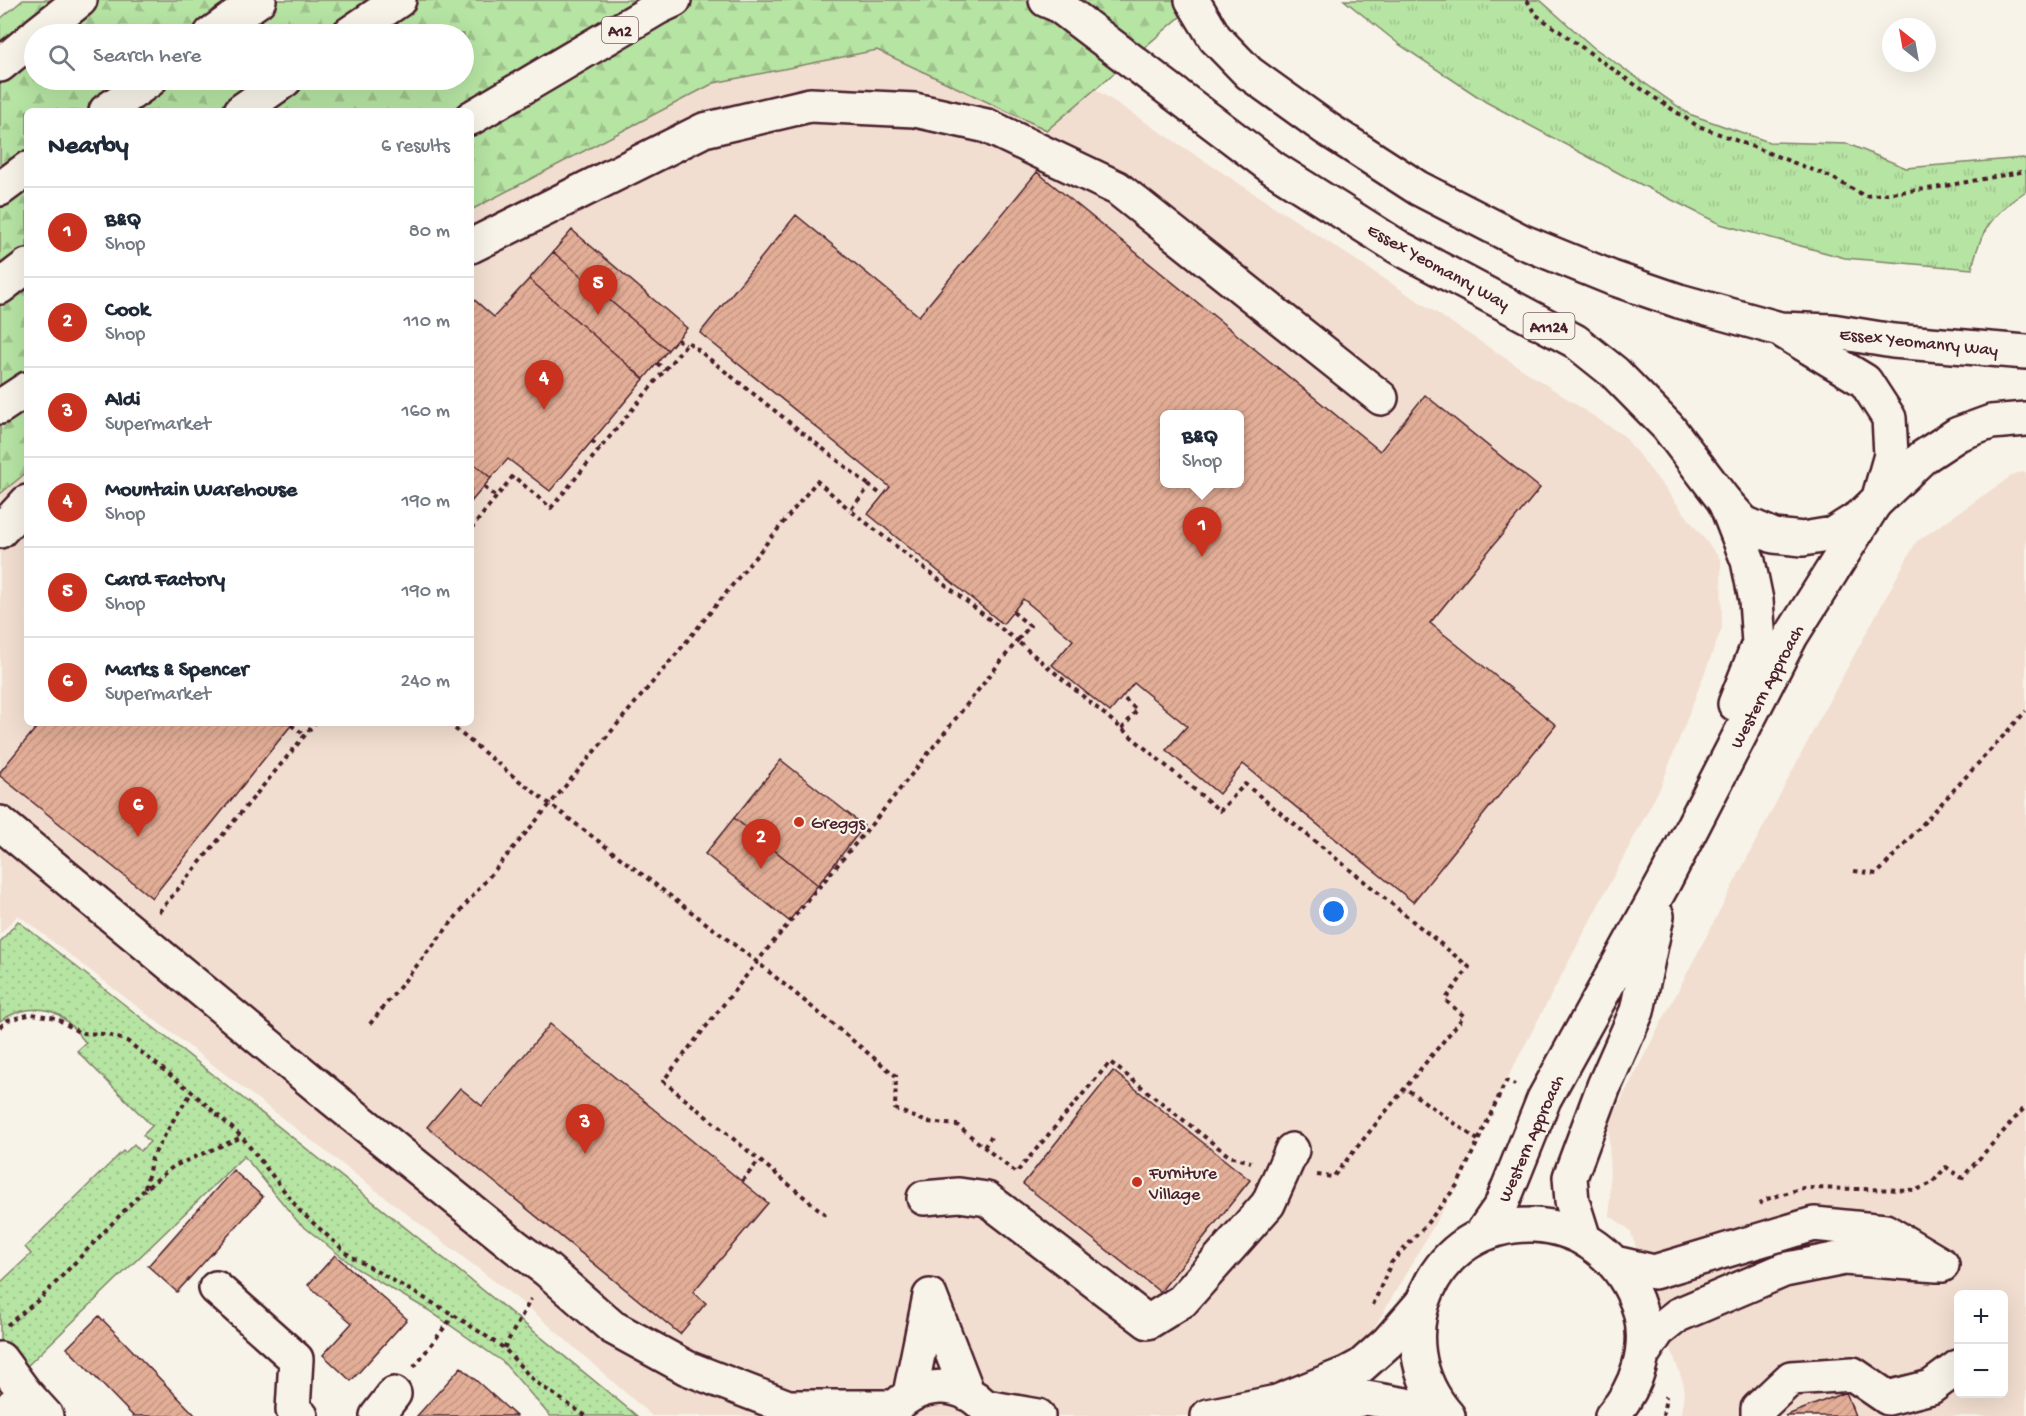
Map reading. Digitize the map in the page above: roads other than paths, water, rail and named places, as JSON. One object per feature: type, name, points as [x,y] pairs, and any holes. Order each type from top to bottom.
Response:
[{"type":"main road","points":[[51,24],[80,0]]},
{"type":"main road","points":[[225,24],[259,0]]},
{"type":"main road","points":[[364,24],[399,0]]},
{"type":"main road","name":"A12","points":[[474,116],[659,6],[674,0]]},
{"type":"main road","name":"Essex Yeomanry Way","points":[[1046,0],[1058,5],[1273,168],[1398,247],[1575,341],[1615,373],[1668,427],[1725,502],[1744,523],[1774,536],[1803,539],[1833,534],[1860,516],[1923,457],[1958,434],[1991,422],[2026,419]]},
{"type":"main road","name":"Essex Yeomanry Way","points":[[1192,0],[1215,38],[1249,73],[1326,129],[1418,188],[1521,241],[1612,278],[1679,301],[1780,329],[1832,331],[1893,341],[2026,352]]},
{"type":"main road","points":[[0,65],[24,46]]},
{"type":"main road","points":[[110,108],[136,90]]},
{"type":"main road","points":[[245,108],[271,90]]},
{"type":"main road","points":[[474,245],[704,130],[810,105],[915,110],[987,126],[1117,188],[1381,398]]},
{"type":"main road","points":[[0,189],[24,171]]},
{"type":"main road","points":[[0,287],[24,268]]},
{"type":"main road","points":[[1780,329],[1865,381],[1889,418],[1891,455],[1879,497]]},
{"type":"main road","points":[[0,406],[24,391]]},
{"type":"main road","name":"Western Approach","points":[[1480,1236],[1501,1206],[1544,1099],[1664,882],[1791,636],[1879,497]]},
{"type":"main road","name":"Western Approach","points":[[1584,1239],[1572,1201],[1570,1177],[1604,1086],[1637,1011],[1664,882],[1759,643],[1756,600],[1748,561],[1725,502]]},
{"type":"main road","points":[[0,531],[24,505]]},
{"type":"main road","points":[[0,824],[342,1107],[547,1270],[612,1327],[687,1368],[782,1410],[898,1406],[929,1387],[949,1387],[982,1406],[1038,1416]]},
{"type":"main road","points":[[924,1198],[959,1195],[987,1199],[1148,1322],[1182,1301],[1268,1204],[1288,1160]]},
{"type":"main road","points":[[1615,1263],[1654,1272],[1814,1224],[1885,1230],[1942,1265],[1844,1258],[1784,1270],[1678,1315],[1658,1331],[1642,1355]]},
{"type":"main road","points":[[1208,1416],[1277,1402],[1360,1366],[1388,1342],[1421,1304],[1438,1271],[1450,1257],[1480,1236],[1501,1228],[1522,1225],[1564,1230],[1584,1239],[1615,1263],[1627,1279],[1636,1297],[1643,1335],[1642,1355],[1637,1374],[1623,1408]]},
{"type":"main road","points":[[216,1288],[296,1359],[293,1410],[301,1416]]},
{"type":"main road","points":[[898,1406],[930,1296],[982,1406]]},
{"type":"main road","points":[[1421,1304],[1416,1346],[1420,1367],[1432,1396],[1448,1416]]},
{"type":"main road","points":[[0,1359],[36,1405],[2,1416]]},
{"type":"main road","points":[[1758,1416],[1758,1409],[1791,1378],[1852,1374],[1888,1398],[1931,1388],[1954,1371]]},
{"type":"main road","points":[[1292,1416],[1366,1398],[1406,1405],[1439,1416]]},
{"type":"place","name":"Card Factory","points":[[598,315]]},
{"type":"place","name":"Mountain Warehouse","points":[[544,410]]},
{"type":"place","name":"B&Q","points":[[1202,557]]},
{"type":"place","name":"Greggs","points":[[799,822]]},
{"type":"place","name":"Marks & Spencer","points":[[138,837]]},
{"type":"place","name":"Cook","points":[[761,869]]},
{"type":"place","name":"Aldi","points":[[585,1154]]},
{"type":"place","name":"Furniture Village","points":[[1137,1182]]}]
